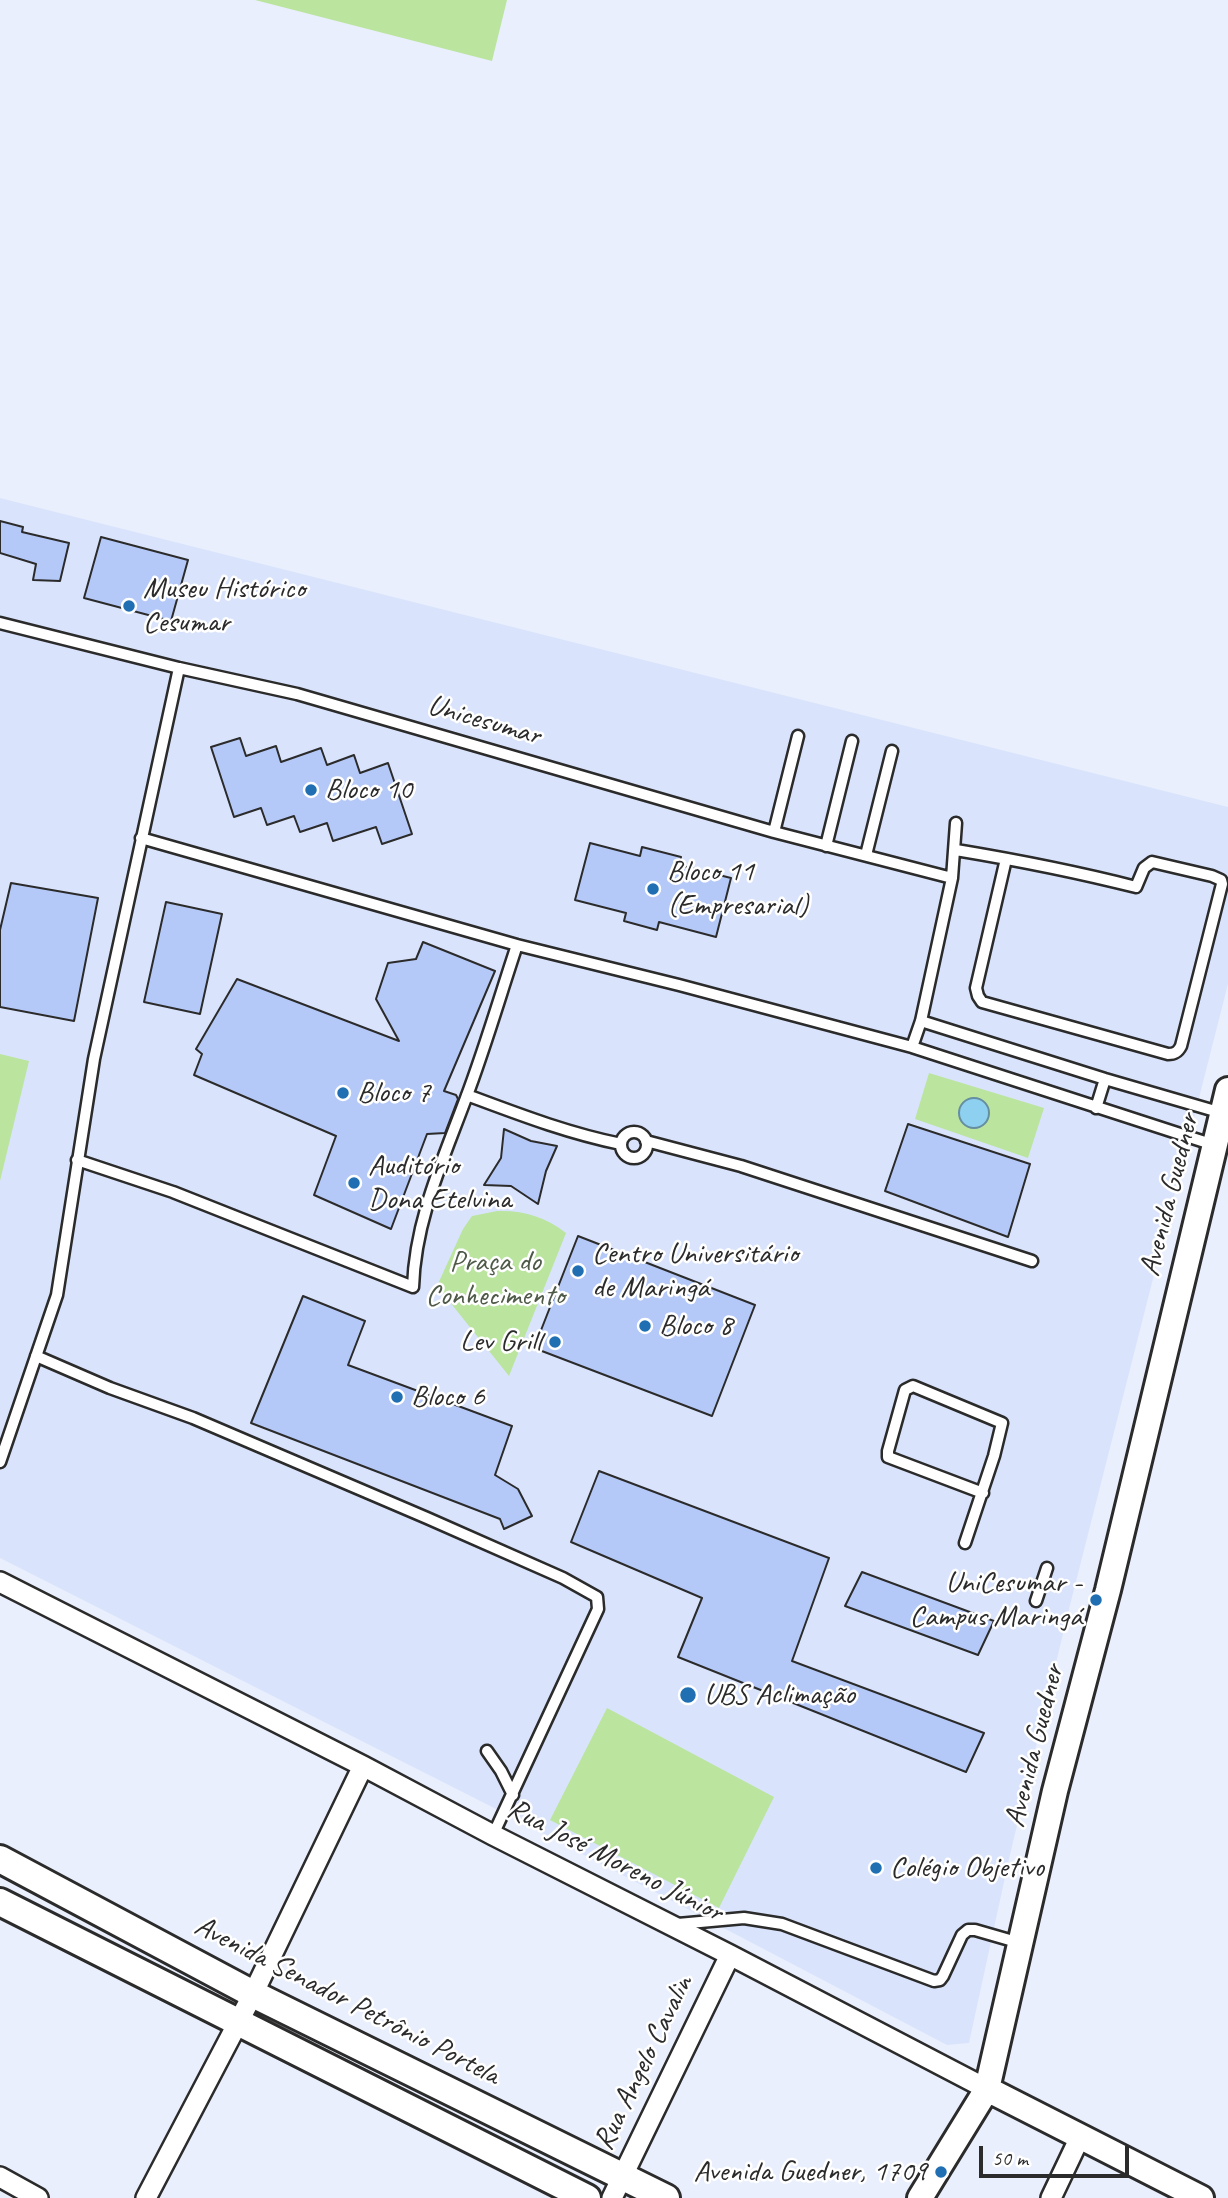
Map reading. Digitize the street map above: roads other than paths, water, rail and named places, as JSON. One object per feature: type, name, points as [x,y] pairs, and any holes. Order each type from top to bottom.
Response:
[{"type":"main road","name":"Avenida Senador Petrônio Portela","points":[[0,1859],[617,2187],[666,2198]]},
{"type":"main road","points":[[0,1902],[587,2198]]},
{"type":"street","name":"Avenida Guedner","points":[[920,2198],[987,2089],[1055,1791],[1108,1590],[1225,1102]]},
{"type":"street","name":"Rua José Moreno Júnior","points":[[0,1582],[1200,2198]]},
{"type":"street","points":[[146,2198],[253,1994],[363,1766]]},
{"type":"street","name":"Rua Angelo Cavalin","points":[[617,2187],[730,1955]]},
{"type":"street","points":[[1051,2198],[1080,2137]]},
{"type":"street","points":[[0,2177],[38,2198]]},
{"type":"lane","name":"Unicesumar","points":[[0,623],[297,694],[774,832],[952,878]]},
{"type":"lane","points":[[0,1462],[57,1295],[93,1059],[180,668]]},
{"type":"lane","points":[[774,832],[799,736]]},
{"type":"lane","points":[[826,846],[852,741]]},
{"type":"lane","points":[[866,855],[892,751]]},
{"type":"lane","points":[[912,1047],[921,1021],[952,878],[956,823]]},
{"type":"lane","points":[[141,838],[517,945],[912,1047],[1215,1145]]},
{"type":"lane","points":[[956,850],[1006,859],[1136,887],[1144,868],[1152,862],[1221,880],[1178,1051],[1168,1054],[982,1002],[976,988],[1006,859]]},
{"type":"lane","points":[[77,1160],[173,1192],[413,1287],[414,1259],[433,1184],[467,1095],[517,945]]},
{"type":"lane","points":[[921,1021],[1105,1079],[1225,1102]]},
{"type":"lane","points":[[1096,1108],[1105,1079]]},
{"type":"lane","points":[[467,1095],[561,1129],[621,1144]]},
{"type":"lane","points":[[632,1132],[643,1136],[646,1141],[645,1153],[635,1158],[624,1154],[621,1144],[627,1134],[632,1132]]},
{"type":"lane","points":[[646,1141],[754,1170],[1032,1261]]},
{"type":"lane","points":[[36,1356],[110,1388],[193,1418],[427,1518],[597,1597],[598,1609],[493,1835]]},
{"type":"lane","points":[[965,1543],[983,1493],[1002,1423],[913,1386],[908,1387],[888,1457],[983,1493]]},
{"type":"lane","points":[[1036,1601],[1047,1568]]},
{"type":"lane","points":[[487,1751],[513,1795]]},
{"type":"lane","points":[[671,1925],[744,1918],[782,1924],[934,1981],[943,1976],[962,1935],[968,1930],[1020,1943]]},
{"type":"water","points":[[974,1098],[980,1099],[988,1107],[988,1119],[980,1127],[974,1128],[968,1127],[960,1119],[959,1113],[960,1107],[968,1099]]},
{"type":"place","name":"Museu Histórico Cesumar","points":[[129,606]]},
{"type":"place","name":"Bloco 10","points":[[311,790]]},
{"type":"place","name":"Bloco 11 (Empresarial)","points":[[653,889]]},
{"type":"place","name":"Bloco 7","points":[[343,1093]]},
{"type":"place","name":"Auditório Dona Etelvina","points":[[354,1183]]},
{"type":"place","name":"Centro Universitário de Maringá","points":[[578,1271]]},
{"type":"place","name":"Bloco 8","points":[[645,1326]]},
{"type":"place","name":"Lev Grill","points":[[555,1342]]},
{"type":"place","name":"Bloco 6","points":[[397,1397]]},
{"type":"place","name":"UniCesumar - Campus Maringá","points":[[1096,1600]]},
{"type":"place","name":"UBS Aclimação","points":[[688,1695]]},
{"type":"place","name":"Colégio Objetivo","points":[[876,1868]]},
{"type":"place","name":"Avenida Guedner, 1709","points":[[941,2172]]},
{"type":"park label","name":"Praça do Conhecimento","points":[[495,1279]]}]
